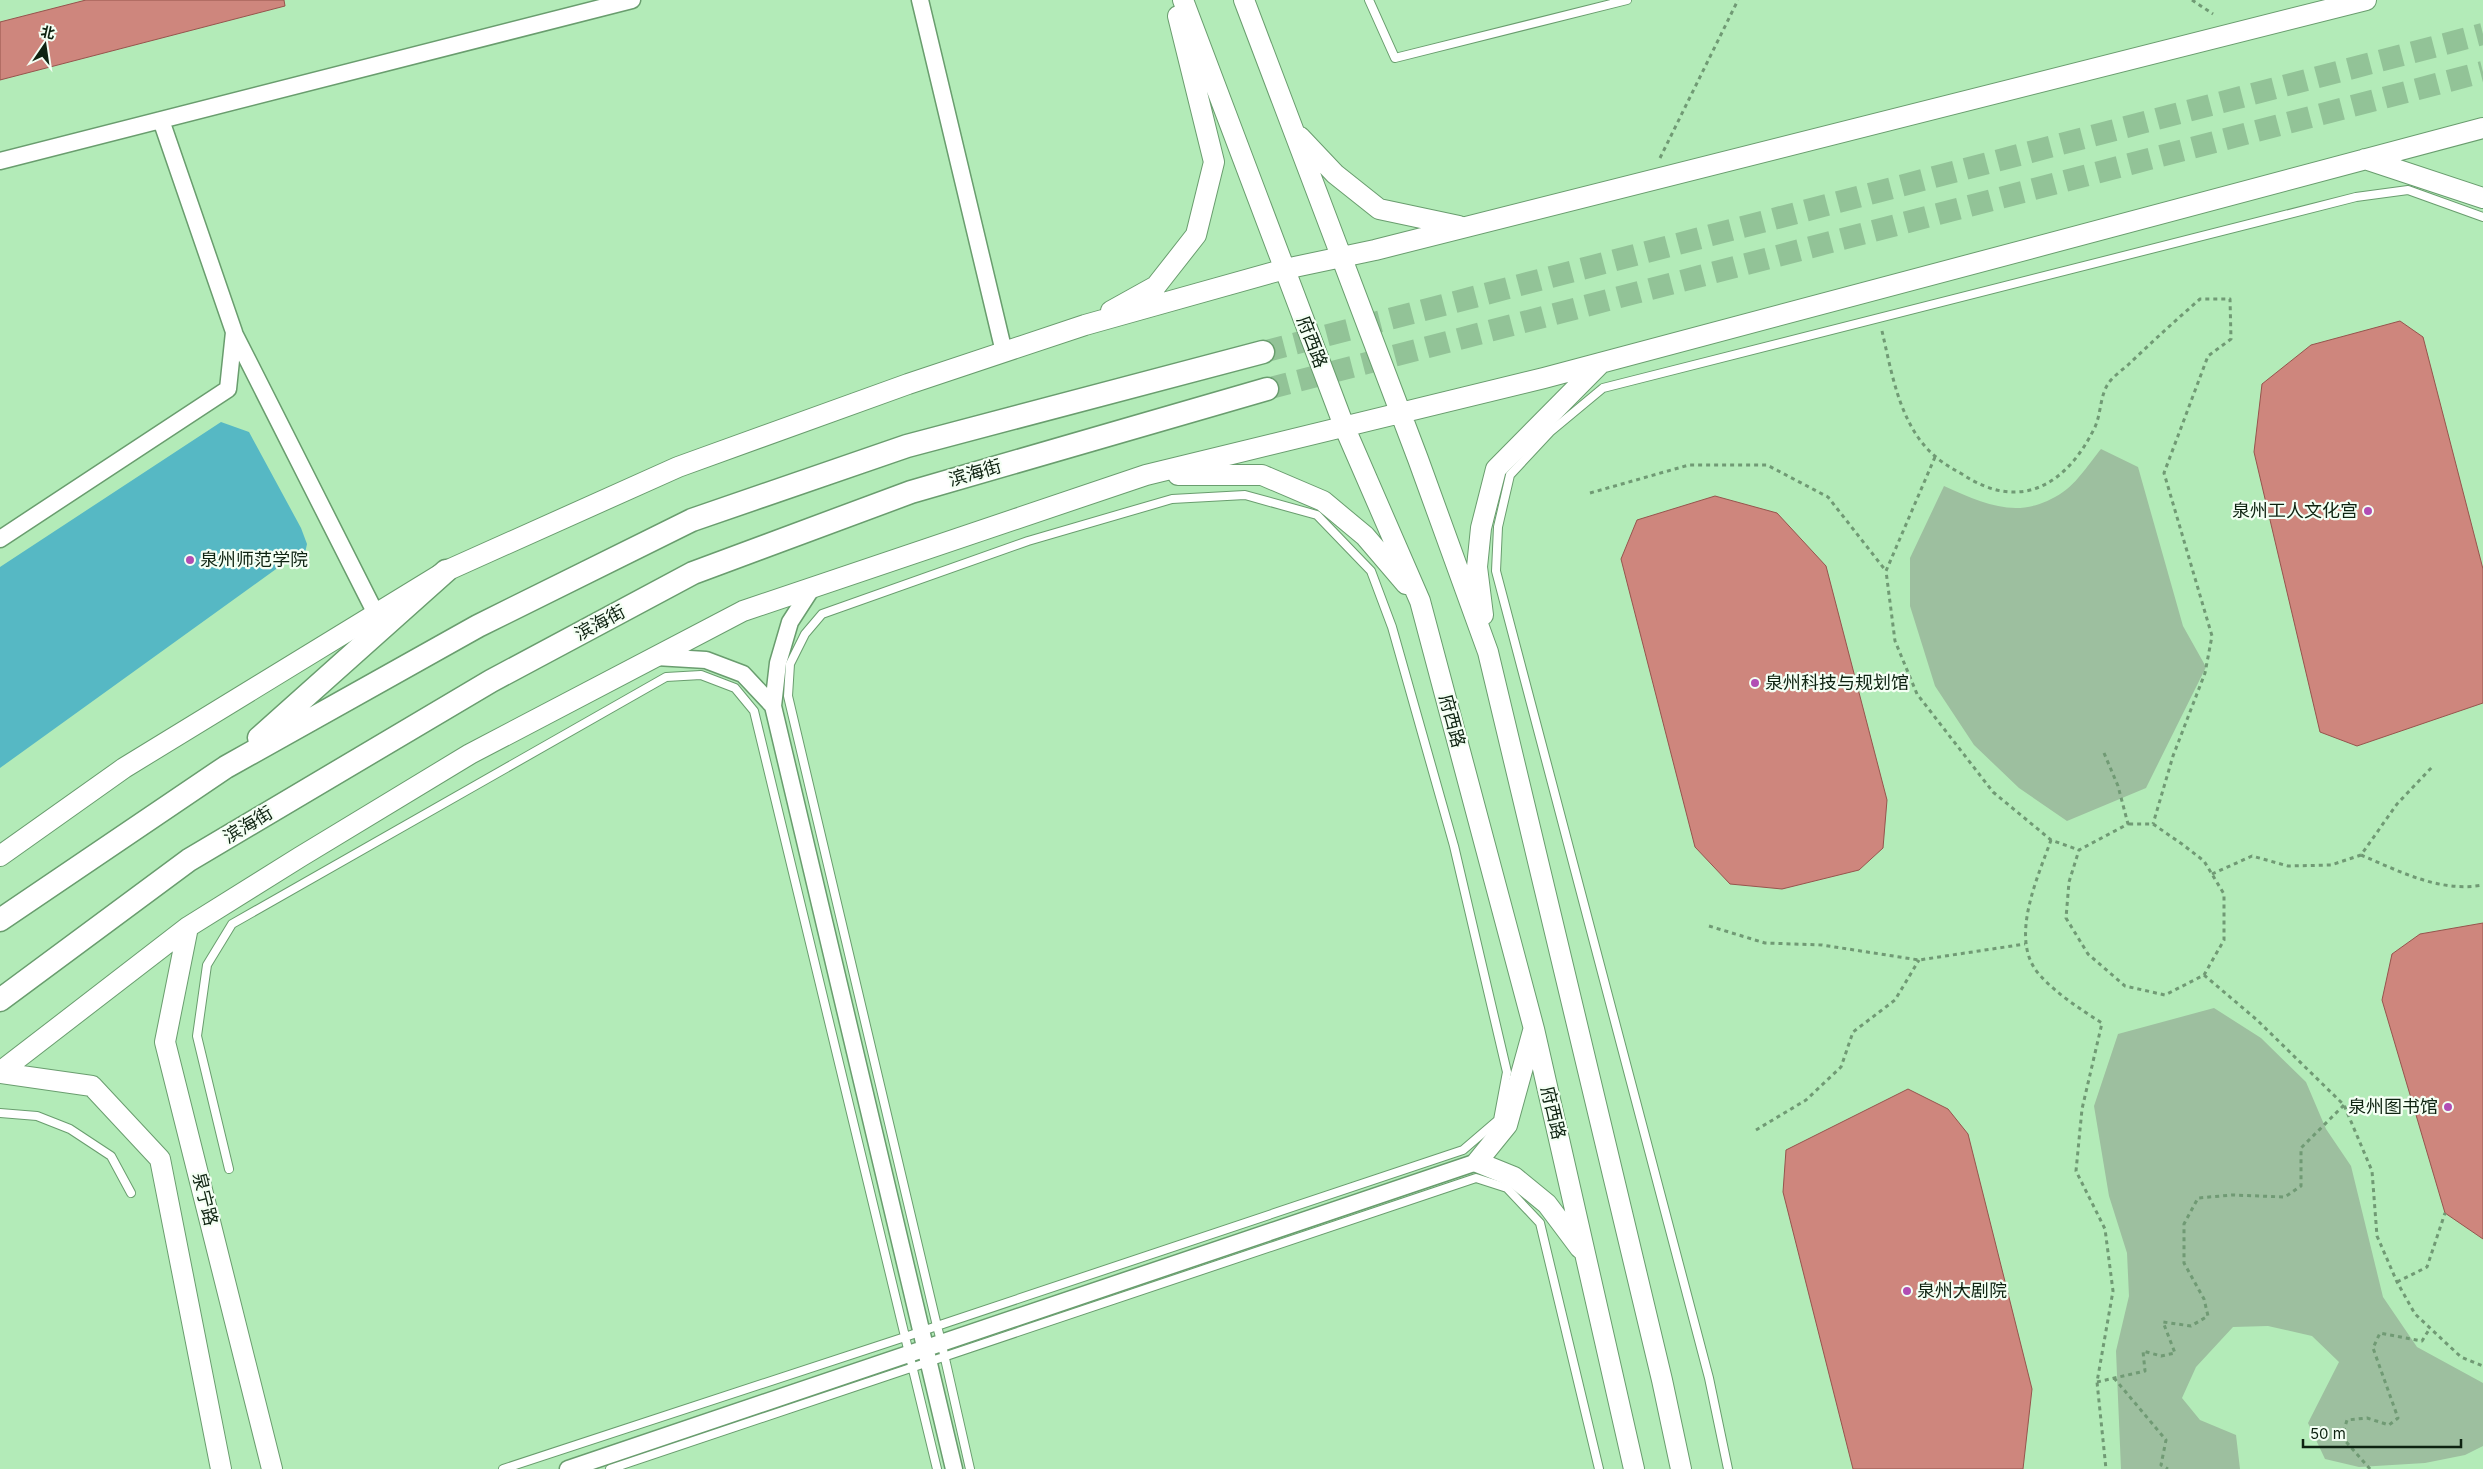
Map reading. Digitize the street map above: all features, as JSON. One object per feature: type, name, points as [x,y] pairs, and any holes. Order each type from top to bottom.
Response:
[{"type":"main road","points":[[0,920],[226,767],[478,626],[692,520],[907,446],[1263,352]]},
{"type":"main road","name":"滨海街","points":[[0,1000],[189,860],[491,681],[693,573],[911,492],[1267,389]]},
{"type":"main road","points":[[226,767],[446,571]]},
{"type":"street","points":[[0,161],[632,0]]},
{"type":"street","points":[[920,0],[1004,352]]},
{"type":"street","points":[[1085,325],[1156,286],[1196,235],[1214,162],[1174,0]]},
{"type":"street","name":"府西路","points":[[1183,0],[1344,426],[1420,601],[1534,1029],[1634,1469]]},
{"type":"street","points":[[1244,0],[1488,652]]},
{"type":"street","points":[[0,856],[124,768],[446,571],[678,467],[908,384],[1085,325],[1285,269],[1342,258],[2362,1]]},
{"type":"street","points":[[161,120],[234,332],[376,614]]},
{"type":"street","points":[[0,1073],[188,927],[470,754],[742,611],[1146,475],[1602,363],[2483,128]]},
{"type":"street","points":[[1293,129],[1335,174],[1379,209],[1463,227]]},
{"type":"street","points":[[2365,159],[2483,198]]},
{"type":"street","points":[[0,539],[228,389],[234,332]]},
{"type":"street","points":[[1602,363],[1496,469],[1481,528],[1477,567],[1488,652],[1662,1380],[1681,1469]]},
{"type":"street","points":[[1146,475],[1262,475],[1324,501],[1365,536],[1420,601]]},
{"type":"street","points":[[812,588],[790,622],[778,663],[773,706],[933,1344],[954,1469]]},
{"type":"street","points":[[656,657],[706,660],[743,674],[773,706]]},
{"type":"street","name":"泉宁路","points":[[188,927],[165,1042],[272,1469]]},
{"type":"street","points":[[568,1469],[911,1360],[933,1344],[1477,1162],[1507,1125],[1534,1029]]},
{"type":"street","name":"泉宁路","points":[[0,1073],[92,1086],[160,1159],[221,1469]]},
{"type":"street","points":[[1477,1162],[1514,1177],[1547,1204],[1585,1254]]},
{"type":"lane","points":[[1369,0],[1395,58],[1627,0]]},
{"type":"lane","points":[[1728,1469],[1709,1378],[1496,571],[1498,527],[1510,475],[1550,432],[1603,388],[2356,197],[2408,190],[2483,217]]},
{"type":"lane","points":[[933,1344],[1463,1150],[1498,1120],[1507,1072],[1454,846],[1392,628],[1371,571],[1317,515],[1245,495],[1172,499],[1028,541],[822,614],[805,634],[790,664],[788,696],[933,1344],[970,1469]]},
{"type":"lane","points":[[229,1168],[197,1036],[207,965],[232,924],[666,677],[701,675],[735,688],[754,711],[937,1469]]},
{"type":"lane","points":[[0,1113],[37,1116],[70,1129],[111,1156],[131,1193]]},
{"type":"lane","points":[[503,1469],[905,1337],[933,1344],[1476,1178],[1507,1188],[1540,1223],[1599,1469]]},
{"type":"lane","points":[[610,1469],[911,1360]]},
{"type":"path","points":[[1659,159],[1738,0]]},
{"type":"path","points":[[2192,0],[2213,14]]},
{"type":"path","points":[[1879,318],[1899,401],[1916,433],[1935,457],[1973,482],[2002,493],[2030,491],[2054,480],[2078,458],[2096,426],[2108,384],[2200,299],[2230,299],[2231,339],[2208,356],[2164,473],[2212,636],[2206,673],[2174,756],[2152,824]]},
{"type":"path","points":[[1935,457],[1886,571],[1895,641],[1917,694],[1993,792],[2051,840],[2078,850],[2128,824],[2152,824],[2204,861],[2224,894],[2224,940],[2204,975],[2165,995],[2125,986],[2088,954],[2066,918],[2070,882],[2078,850]]},
{"type":"path","points":[[1590,493],[1689,465],[1767,465],[1828,497],[1886,571]]},
{"type":"path","points":[[2104,753],[2118,786],[2128,824]]},
{"type":"path","points":[[2212,874],[2252,856],[2288,866],[2331,865],[2361,855],[2397,804],[2434,766]]},
{"type":"path","points":[[2051,840],[2029,905],[2025,944],[2037,972],[2070,1002],[2102,1024],[2082,1109],[2076,1171],[2105,1229],[2113,1291],[2097,1382],[2106,1469]]},
{"type":"path","points":[[2361,855],[2416,879],[2467,888],[2483,885]]},
{"type":"path","points":[[1709,926],[1764,943],[1822,945],[1919,960],[2025,944]]},
{"type":"path","points":[[1756,1130],[1806,1100],[1841,1067],[1853,1032],[1895,1000],[1919,960]]},
{"type":"path","points":[[2204,975],[2257,1020],[2344,1106],[2372,1171],[2377,1236],[2397,1282],[2415,1314],[2461,1357],[2483,1366]]},
{"type":"path","points":[[2097,1382],[2145,1371],[2142,1351],[2161,1356],[2175,1353],[2163,1322],[2191,1326],[2208,1316],[2204,1298],[2184,1263],[2184,1224],[2198,1198],[2232,1195],[2285,1197],[2301,1186],[2301,1148],[2344,1106]]},
{"type":"path","points":[[2397,1282],[2427,1267],[2445,1213]]},
{"type":"path","points":[[2370,1469],[2342,1437],[2347,1420],[2367,1418],[2389,1425],[2398,1418],[2372,1348],[2380,1333],[2422,1341],[2430,1328]]},
{"type":"path","points":[[2114,1378],[2166,1440],[2161,1465],[2168,1469]]},
{"type":"green space","points":[[2101,449],[2138,467],[2183,626],[2206,667],[2146,788],[2067,821],[2019,788],[1974,745],[1935,686],[1910,606],[1910,558],[1944,486],[1989,504],[2018,508],[2033,506],[2048,501],[2068,488]]},
{"type":"green space","points":[[2214,1008],[2261,1038],[2306,1082],[2326,1129],[2351,1166],[2383,1297],[2417,1347],[2483,1383],[2483,1446],[2465,1455],[2425,1463],[2359,1467],[2325,1459],[2308,1423],[2339,1362],[2312,1336],[2268,1326],[2233,1327],[2196,1367],[2182,1398],[2200,1420],[2236,1435],[2240,1469],[2121,1469],[2116,1351],[2129,1296],[2127,1253],[2109,1196],[2094,1106],[2118,1034]]},
{"type":"water","points":[[221,422],[249,432],[301,528],[307,544],[305,553],[283,564],[0,768],[0,567]]},
{"type":"building","points":[[86,0],[284,0],[285,6],[0,80],[0,22]]},
{"type":"building","name":"泉州工人文化宫","points":[[2400,321],[2423,337],[2483,569],[2483,703],[2357,746],[2320,732],[2254,452],[2262,384],[2311,345]]},
{"type":"building","name":"泉州科技与规划馆","points":[[1715,496],[1777,513],[1826,566],[1887,800],[1883,848],[1859,870],[1782,889],[1730,884],[1695,847],[1621,559],[1637,520]]},
{"type":"building","name":"泉州图书馆","points":[[2483,923],[2483,1239],[2445,1213],[2382,1000],[2392,954],[2420,934]]},
{"type":"building","name":"泉州大剧院","points":[[1908,1089],[1948,1109],[1968,1134],[2032,1389],[2023,1469],[1853,1469],[1783,1192],[1786,1150]]},
{"type":"tunnel","points":[[1263,352],[2483,34]]},
{"type":"tunnel","points":[[1267,389],[2483,72]]},
{"type":"place","name":"泉州工人文化宫","points":[[2368,511]]},
{"type":"place","name":"泉州师范学院","points":[[190,560]]},
{"type":"place","name":"泉州科技与规划馆","points":[[1755,683]]},
{"type":"place","name":"泉州图书馆","points":[[2448,1107]]},
{"type":"place","name":"泉州大剧院","points":[[1907,1291]]}]
